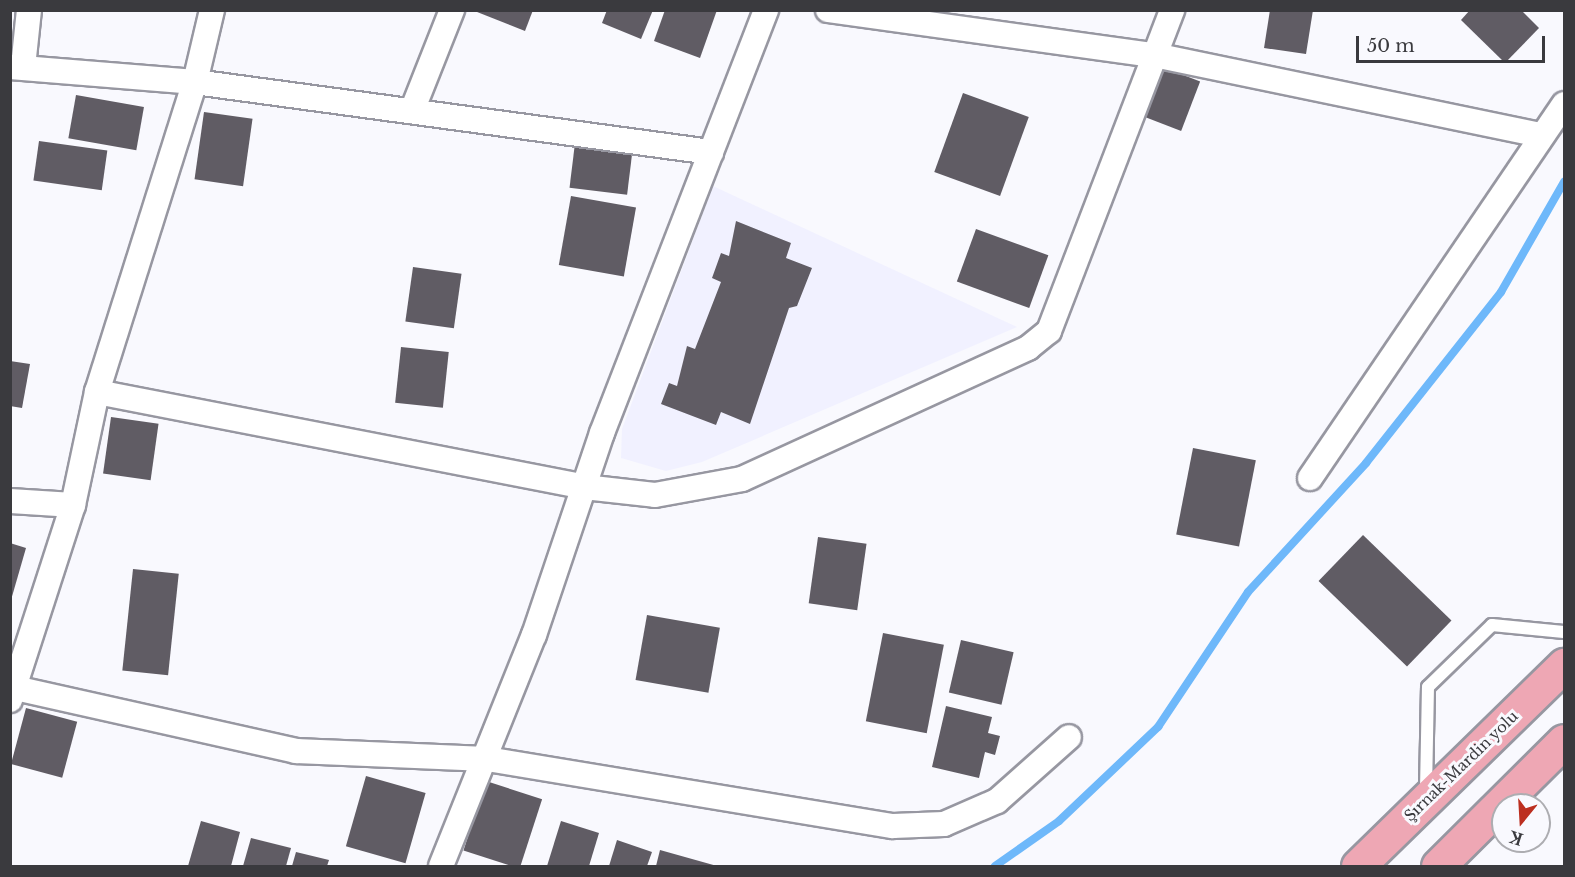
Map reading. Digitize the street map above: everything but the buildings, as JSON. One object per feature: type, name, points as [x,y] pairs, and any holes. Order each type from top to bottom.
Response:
[{"type":"highway","name":"Şırnak-Mardin yolu","points":[[1358,867],[1564,665]]},
{"type":"highway","points":[[1438,867],[1564,741]]},
{"type":"street","points":[[29,10],[17,67],[195,82],[711,152]]},
{"type":"street","points":[[212,10],[195,82],[97,392],[73,506],[13,694],[296,751],[487,759],[893,826],[944,824],[996,801],[1069,737]]},
{"type":"street","points":[[412,111],[452,10]]},
{"type":"street","points":[[441,867],[487,759],[584,487],[766,10]]},
{"type":"street","points":[[828,10],[1154,55],[1542,135]]},
{"type":"street","points":[[97,392],[584,487],[655,495],[742,479],[1028,348],[1049,331],[1071,282],[1172,10]]},
{"type":"street","points":[[1310,478],[1564,104]]},
{"type":"street","points":[[10,501],[73,506]]},
{"type":"lane","points":[[1426,800],[1428,687],[1492,625],[1564,632]]},
{"type":"shaded area","points":[[713,186],[1017,327],[702,462],[666,471],[621,458],[622,429]]},
{"type":"waterway","points":[[995,866],[1059,821],[1158,727],[1248,592],[1366,463],[1501,292],[1564,182]]}]
